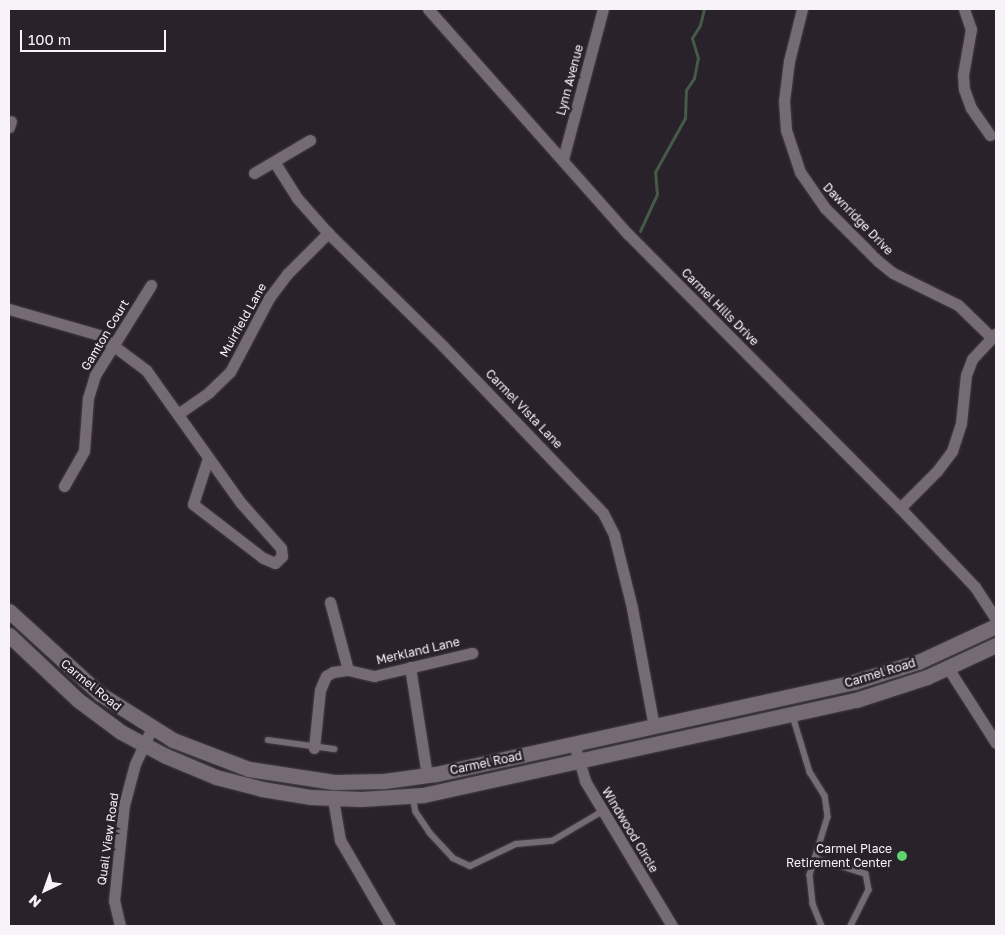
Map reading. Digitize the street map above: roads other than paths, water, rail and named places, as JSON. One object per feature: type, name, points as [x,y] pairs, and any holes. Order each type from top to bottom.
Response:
[{"type":"main road","name":"Carmel Road","points":[[9,611],[81,679],[151,728],[198,752],[273,774],[334,782],[428,776],[874,677],[925,659],[996,626]]},
{"type":"main road","name":"Carmel Road","points":[[9,635],[78,700],[144,744],[193,768],[240,784],[333,799],[413,796],[793,714],[878,694],[948,668],[996,645]]},
{"type":"street","name":"Carmel Hills Drive","points":[[428,9],[644,251],[900,508],[975,587],[996,619]]},
{"type":"street","name":"Lynn Avenue","points":[[563,159],[603,9]]},
{"type":"street","name":"Dawnridge Drive","points":[[802,9],[789,61],[784,101],[789,141],[804,178],[825,208],[878,262],[911,282],[958,305],[994,335]]},
{"type":"street","points":[[964,9],[971,29],[963,75],[964,89],[970,108],[990,135]]},
{"type":"street","points":[[254,173],[275,163],[310,140]]},
{"type":"street","name":"Carmel Vista Lane","points":[[275,163],[297,198],[328,233],[443,346],[603,513],[614,535],[632,608],[654,727]]},
{"type":"street","name":"Muirfield Lane","points":[[178,414],[209,392],[230,372],[273,292],[328,233]]},
{"type":"street","name":"Gamton Court","points":[[64,486],[84,451],[92,383],[151,285]]},
{"type":"street","points":[[9,309],[80,328],[114,344],[146,370],[241,503],[281,548],[282,556],[275,562],[263,558],[192,504],[208,458]]},
{"type":"street","points":[[900,508],[937,471],[952,451],[961,423],[966,375],[972,359],[994,335]]},
{"type":"street","points":[[314,748],[322,682],[333,672],[348,670],[330,602]]},
{"type":"street","name":"Merkland Lane","points":[[348,670],[368,676],[472,652]]},
{"type":"street","points":[[410,667],[428,776]]},
{"type":"street","points":[[948,668],[996,743]]},
{"type":"street","name":"Quail View Road","points":[[120,926],[114,901],[124,805],[151,728]]},
{"type":"street","name":"Windwood Circle","points":[[574,744],[585,781],[672,926]]},
{"type":"street","points":[[333,799],[340,840],[390,926]]},
{"type":"lane","points":[[793,714],[810,772],[825,796],[828,817],[810,875],[813,904],[822,926]]},
{"type":"lane","points":[[268,740],[314,748],[334,749]]},
{"type":"lane","points":[[413,796],[416,812],[430,833],[453,858],[470,866],[516,844],[552,841],[603,811]]},
{"type":"lane","points":[[816,858],[866,874],[869,890],[850,926]]},
{"type":"waterway","points":[[640,231],[657,194],[655,172],[685,118],[686,90],[694,78],[698,58],[692,38],[700,25],[704,9]]},
{"type":"place","name":"Carmel Place Retirement Center","points":[[902,856]]}]
